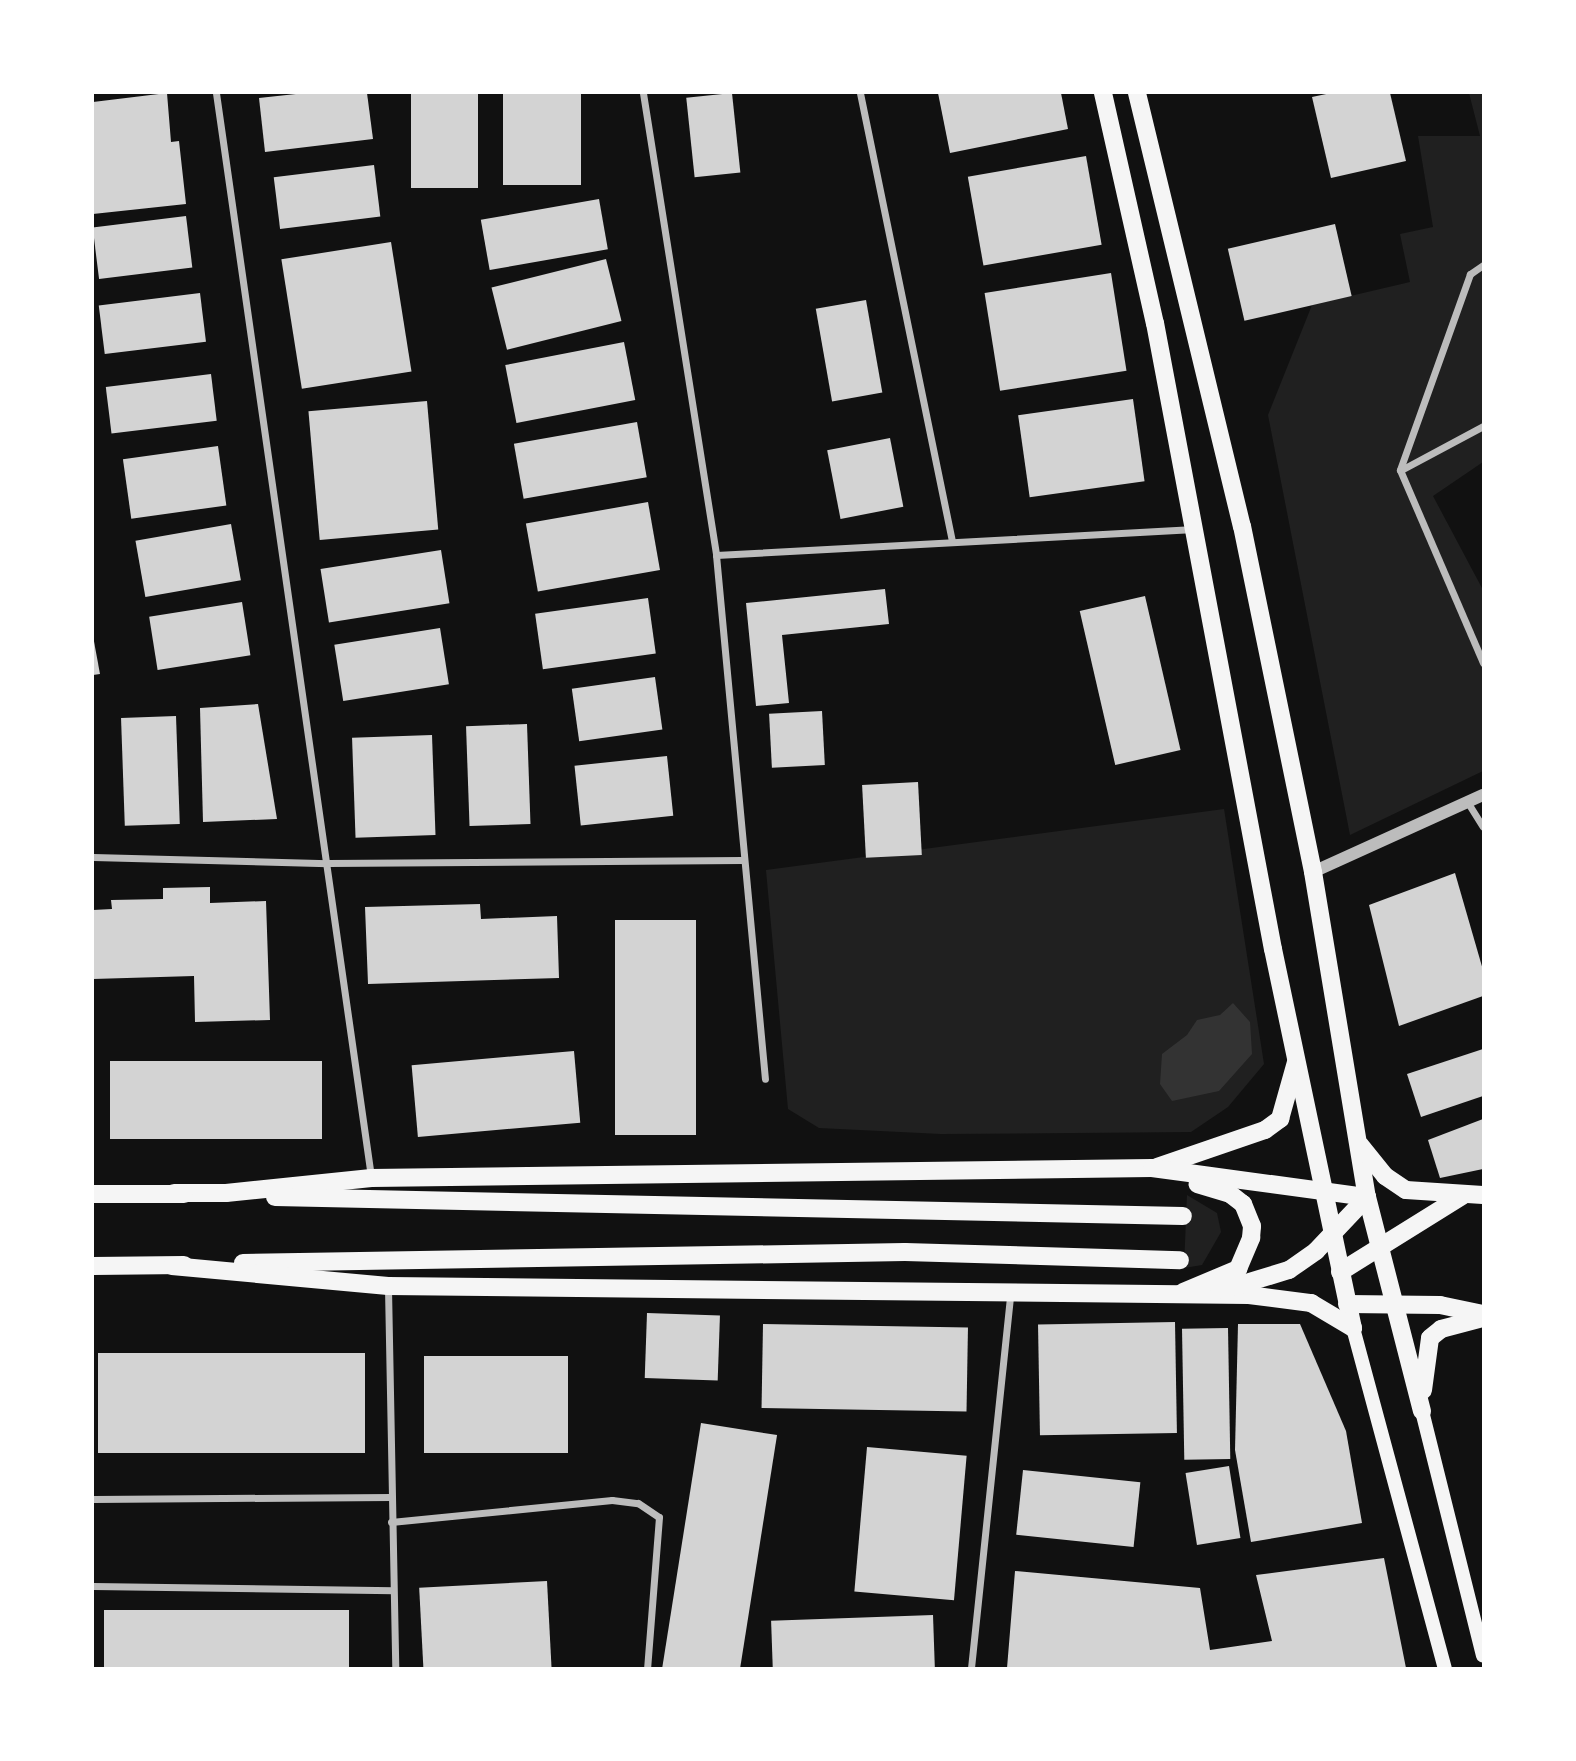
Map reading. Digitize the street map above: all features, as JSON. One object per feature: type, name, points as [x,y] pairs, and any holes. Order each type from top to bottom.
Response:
[{"type":"main road","points":[[1102,93],[1156,323],[1297,1055],[1327,1194],[1332,1236],[1353,1328],[1444,1668]]},
{"type":"main road","points":[[1137,93],[1242,526],[1313,872],[1367,1197],[1483,1655]]},
{"type":"main road","points":[[1152,1168],[1247,1139],[1280,1119],[1297,1055]]},
{"type":"main road","points":[[1357,1143],[1385,1176],[1406,1190],[1462,1196],[1483,1195]]},
{"type":"main road","points":[[1152,1168],[1230,1194],[1243,1204],[1252,1226],[1238,1269],[1171,1296]]},
{"type":"main road","points":[[93,1194],[226,1193],[371,1178],[1152,1168],[1327,1194],[1367,1197]]},
{"type":"main road","points":[[174,1193],[1183,1216]]},
{"type":"main road","points":[[1340,1272],[1379,1251],[1462,1196]]},
{"type":"main road","points":[[1206,1296],[1289,1270],[1332,1236],[1367,1197]]},
{"type":"main road","points":[[93,1266],[402,1258],[905,1252],[1180,1260]]},
{"type":"main road","points":[[172,1266],[388,1286],[1288,1298],[1311,1303],[1353,1328]]},
{"type":"main road","points":[[1347,1304],[1440,1305],[1483,1316]]},
{"type":"main road","points":[[1422,1411],[1430,1338],[1441,1329],[1483,1316]]},
{"type":"street","points":[[216,93],[371,1178]]},
{"type":"street","points":[[643,93],[716,555],[742,860],[765,1079]]},
{"type":"street","points":[[860,93],[952,542]]},
{"type":"street","points":[[1483,265],[1470,274],[1400,470],[1483,663]]},
{"type":"street","points":[[1400,470],[1483,426]]},
{"type":"street","points":[[716,555],[1195,528]]},
{"type":"street","points":[[1313,872],[1483,795]]},
{"type":"street","points":[[1468,803],[1483,827]]},
{"type":"street","points":[[93,857],[328,863],[742,860]]},
{"type":"street","points":[[388,1286],[394,1668]]},
{"type":"street","points":[[971,1668],[1010,1296]]},
{"type":"street","points":[[93,1499],[391,1497]]},
{"type":"street","points":[[391,1522],[612,1500],[638,1503],[659,1517],[647,1668]]},
{"type":"street","points":[[93,1586],[393,1590]]},
{"type":"shaded area","points":[[1469,93],[1483,93],[1483,462],[1433,496],[1483,590],[1483,771],[1350,835],[1268,415],[1312,305],[1410,282],[1400,234],[1433,227],[1418,136],[1480,136]]},
{"type":"shaded area","points":[[1224,809],[1264,1064],[1228,1107],[1191,1132],[941,1134],[819,1128],[788,1109],[766,870]]},
{"type":"shaded area","points":[[1233,1003],[1250,1022],[1252,1054],[1219,1091],[1172,1101],[1160,1084],[1162,1054],[1187,1035],[1197,1020],[1220,1015]]},
{"type":"shaded area","points":[[1187,1195],[1217,1213],[1221,1232],[1202,1265],[1184,1268]]},
{"type":"building","points":[[167,93],[171,142],[179,141],[186,204],[93,214],[93,102]]},
{"type":"building","points":[[305,93],[367,93],[373,139],[265,152],[259,98]]},
{"type":"building","points":[[411,93],[478,93],[478,188],[411,188]]},
{"type":"building","points":[[503,93],[581,93],[581,185],[503,185]]},
{"type":"building","points":[[732,93],[740,173],[695,177],[686,98]]},
{"type":"building","points":[[938,93],[1061,93],[1068,129],[950,153]]},
{"type":"building","points":[[1331,93],[1390,93],[1406,161],[1331,178],[1312,97]]},
{"type":"building","points":[[1086,156],[1102,245],[983,265],[968,177]]},
{"type":"building","points":[[374,165],[380,217],[280,229],[274,177]]},
{"type":"building","points":[[599,199],[608,249],[490,270],[481,220]]},
{"type":"building","points":[[186,216],[192,268],[99,279],[93,227]]},
{"type":"building","points":[[1335,224],[1352,296],[1244,321],[1228,249]]},
{"type":"building","points":[[391,242],[411,371],[302,389],[281,259]]},
{"type":"building","points":[[606,259],[621,321],[507,350],[492,288]]},
{"type":"building","points":[[1111,273],[1126,371],[1000,391],[985,293]]},
{"type":"building","points":[[200,293],[206,342],[105,354],[99,305]]},
{"type":"building","points":[[866,300],[882,393],[832,401],[816,309]]},
{"type":"building","points":[[624,342],[635,400],[516,423],[505,365]]},
{"type":"building","points":[[211,374],[217,421],[112,434],[106,387]]},
{"type":"building","points":[[1133,399],[1145,481],[1030,497],[1018,415]]},
{"type":"building","points":[[427,401],[438,530],[320,540],[308,411]]},
{"type":"building","points":[[637,422],[647,477],[524,499],[514,444]]},
{"type":"building","points":[[890,438],[903,507],[841,519],[827,450]]},
{"type":"building","points":[[218,446],[226,505],[131,519],[123,459]]},
{"type":"building","points":[[648,502],[660,570],[538,591],[526,524]]},
{"type":"building","points":[[231,524],[241,580],[145,597],[135,541]]},
{"type":"building","points":[[441,550],[449,603],[329,622],[321,569]]},
{"type":"building","points":[[885,589],[889,624],[782,635],[789,703],[756,706],[746,603]]},
{"type":"building","points":[[1145,596],[1181,750],[1115,765],[1080,611]]},
{"type":"building","points":[[648,598],[656,653],[543,669],[535,614]]},
{"type":"building","points":[[242,602],[250,655],[158,670],[149,617]]},
{"type":"building","points":[[440,628],[449,684],[343,701],[334,645]]},
{"type":"building","points":[[93,636],[100,674],[93,675]]},
{"type":"building","points":[[655,677],[662,729],[579,741],[572,689]]},
{"type":"building","points":[[258,704],[277,819],[203,822],[200,708]]},
{"type":"building","points":[[822,711],[825,765],[772,768],[769,714]]},
{"type":"building","points":[[176,716],[180,824],[125,826],[121,718]]},
{"type":"building","points":[[527,724],[530,824],[470,826],[466,726]]},
{"type":"building","points":[[432,735],[435,835],[356,838],[352,738]]},
{"type":"building","points":[[667,756],[673,816],[581,825],[575,766]]},
{"type":"building","points":[[918,782],[922,855],[866,858],[862,785]]},
{"type":"building","points":[[1455,873],[1483,970],[1483,996],[1399,1026],[1369,905]]},
{"type":"building","points":[[210,887],[210,903],[266,901],[270,1020],[195,1022],[194,976],[93,979],[93,910],[112,909],[111,900],[163,899],[163,888]]},
{"type":"building","points":[[480,904],[481,919],[557,916],[559,978],[368,984],[365,907]]},
{"type":"building","points":[[615,920],[696,920],[696,1135],[615,1135]]},
{"type":"building","points":[[1483,1049],[1483,1096],[1421,1117],[1407,1074]]},
{"type":"building","points":[[574,1051],[580,1123],[418,1137],[412,1065]]},
{"type":"building","points":[[110,1061],[322,1061],[322,1139],[110,1139]]},
{"type":"building","points":[[1483,1119],[1483,1169],[1440,1178],[1428,1140]]},
{"type":"building","points":[[647,1313],[720,1316],[718,1381],[645,1378]]},
{"type":"building","points":[[1175,1322],[1177,1433],[1040,1435],[1038,1324]]},
{"type":"building","points":[[763,1324],[968,1328],[967,1412],[762,1408]]},
{"type":"building","points":[[1238,1324],[1300,1324],[1346,1431],[1362,1523],[1251,1542],[1235,1450]]},
{"type":"building","points":[[1228,1328],[1230,1459],[1184,1460],[1182,1329]]},
{"type":"building","points":[[98,1353],[365,1353],[365,1453],[98,1453]]},
{"type":"building","points":[[424,1356],[568,1356],[568,1453],[424,1453]]},
{"type":"building","points":[[701,1423],[777,1435],[740,1668],[662,1668]]},
{"type":"building","points":[[867,1447],[967,1456],[954,1600],[854,1591]]},
{"type":"building","points":[[1229,1466],[1240,1538],[1197,1545],[1186,1473]]},
{"type":"building","points":[[1023,1470],[1140,1482],[1134,1547],[1016,1535]]},
{"type":"building","points":[[1384,1558],[1406,1668],[1007,1668],[1015,1571],[1200,1588],[1210,1650],[1272,1641],[1256,1575]]},
{"type":"building","points":[[547,1581],[552,1668],[423,1668],[419,1588]]},
{"type":"building","points":[[104,1610],[349,1610],[349,1668],[104,1668]]},
{"type":"building","points":[[933,1615],[935,1668],[773,1668],[771,1621]]}]
